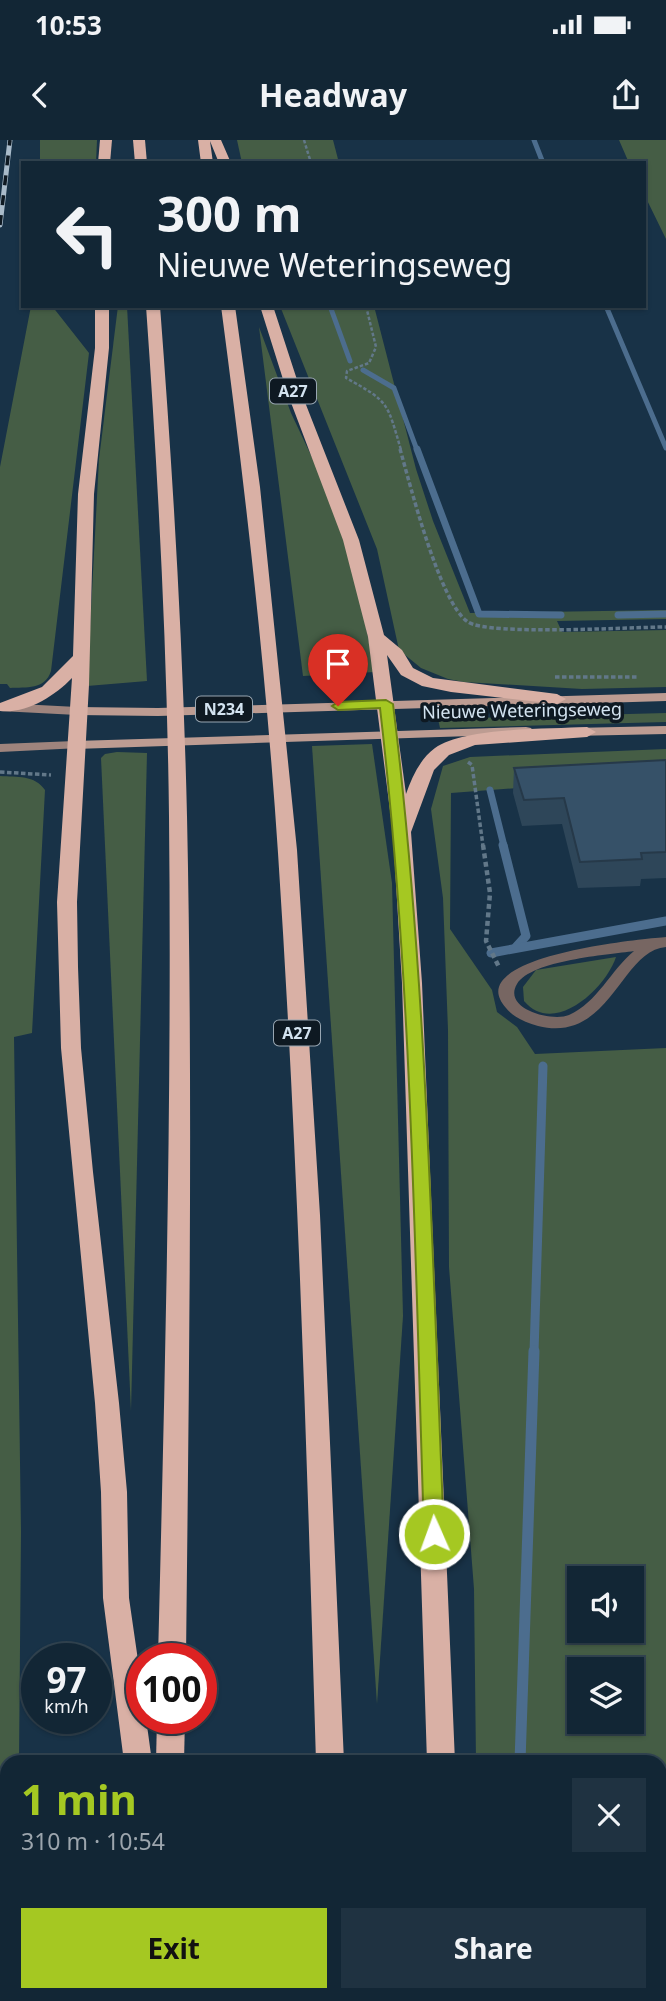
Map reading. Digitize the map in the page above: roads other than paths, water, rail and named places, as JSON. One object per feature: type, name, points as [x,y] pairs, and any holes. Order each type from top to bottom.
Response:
[{"type":"highway","points":[[104,161],[106,140]]},
{"type":"highway","points":[[139,140],[141,161]]},
{"type":"highway","points":[[204,140],[207,161]]},
{"type":"highway","points":[[215,140],[224,161]]},
{"type":"highway","points":[[102,308],[102,348],[86,494],[67,902],[71,1048],[108,1415],[114,1492],[116,1598],[137,1755]]},
{"type":"highway","points":[[153,308],[165,444],[178,783],[180,1199],[172,1643]]},
{"type":"highway","name":"A27","points":[[229,308],[247,429],[281,781],[310,1224],[330,1755]]},
{"type":"highway","name":"A27","points":[[268,308],[294,392],[351,540],[376,637],[402,834],[412,983],[441,1755]]},
{"type":"highway","points":[[376,637],[396,654],[407,671],[428,682],[557,699]]},
{"type":"highway","points":[[2,707],[30,701],[52,690],[80,658]]},
{"type":"highway","name":"A27","points":[[402,834],[431,758],[443,749],[475,740],[587,732]]},
{"type":"highway","points":[[170,1755],[171,1734]]},
{"type":"main road","name":"Nieuwe Weteringseweg","points":[[2,707],[109,712],[666,696]]},
{"type":"main road","name":"Nieuwe Weteringseweg","points":[[0,748],[388,733],[666,730]]},
{"type":"street","points":[[660,942],[626,967],[601,999],[574,1019],[543,1023],[521,1016],[513,1009],[508,987],[513,977],[524,969],[660,942]]},
{"type":"waterway","points":[[534,140],[542,161]]},
{"type":"waterway","points":[[331,308],[350,361]]},
{"type":"waterway","points":[[607,308],[666,448]]},
{"type":"waterway","points":[[363,370],[394,388],[417,450]]},
{"type":"waterway","points":[[417,449],[479,614],[561,615]]},
{"type":"waterway","points":[[618,615],[666,614]]},
{"type":"waterway","points":[[490,790],[504,846]]},
{"type":"waterway","points":[[503,845],[526,936],[516,947]]},
{"type":"waterway","points":[[491,953],[666,921]]},
{"type":"waterway","points":[[534,1353],[543,1066]]},
{"type":"waterway","points":[[520,1755],[534,1351]]},
{"type":"railway","points":[[0,225],[10,140]]}]
